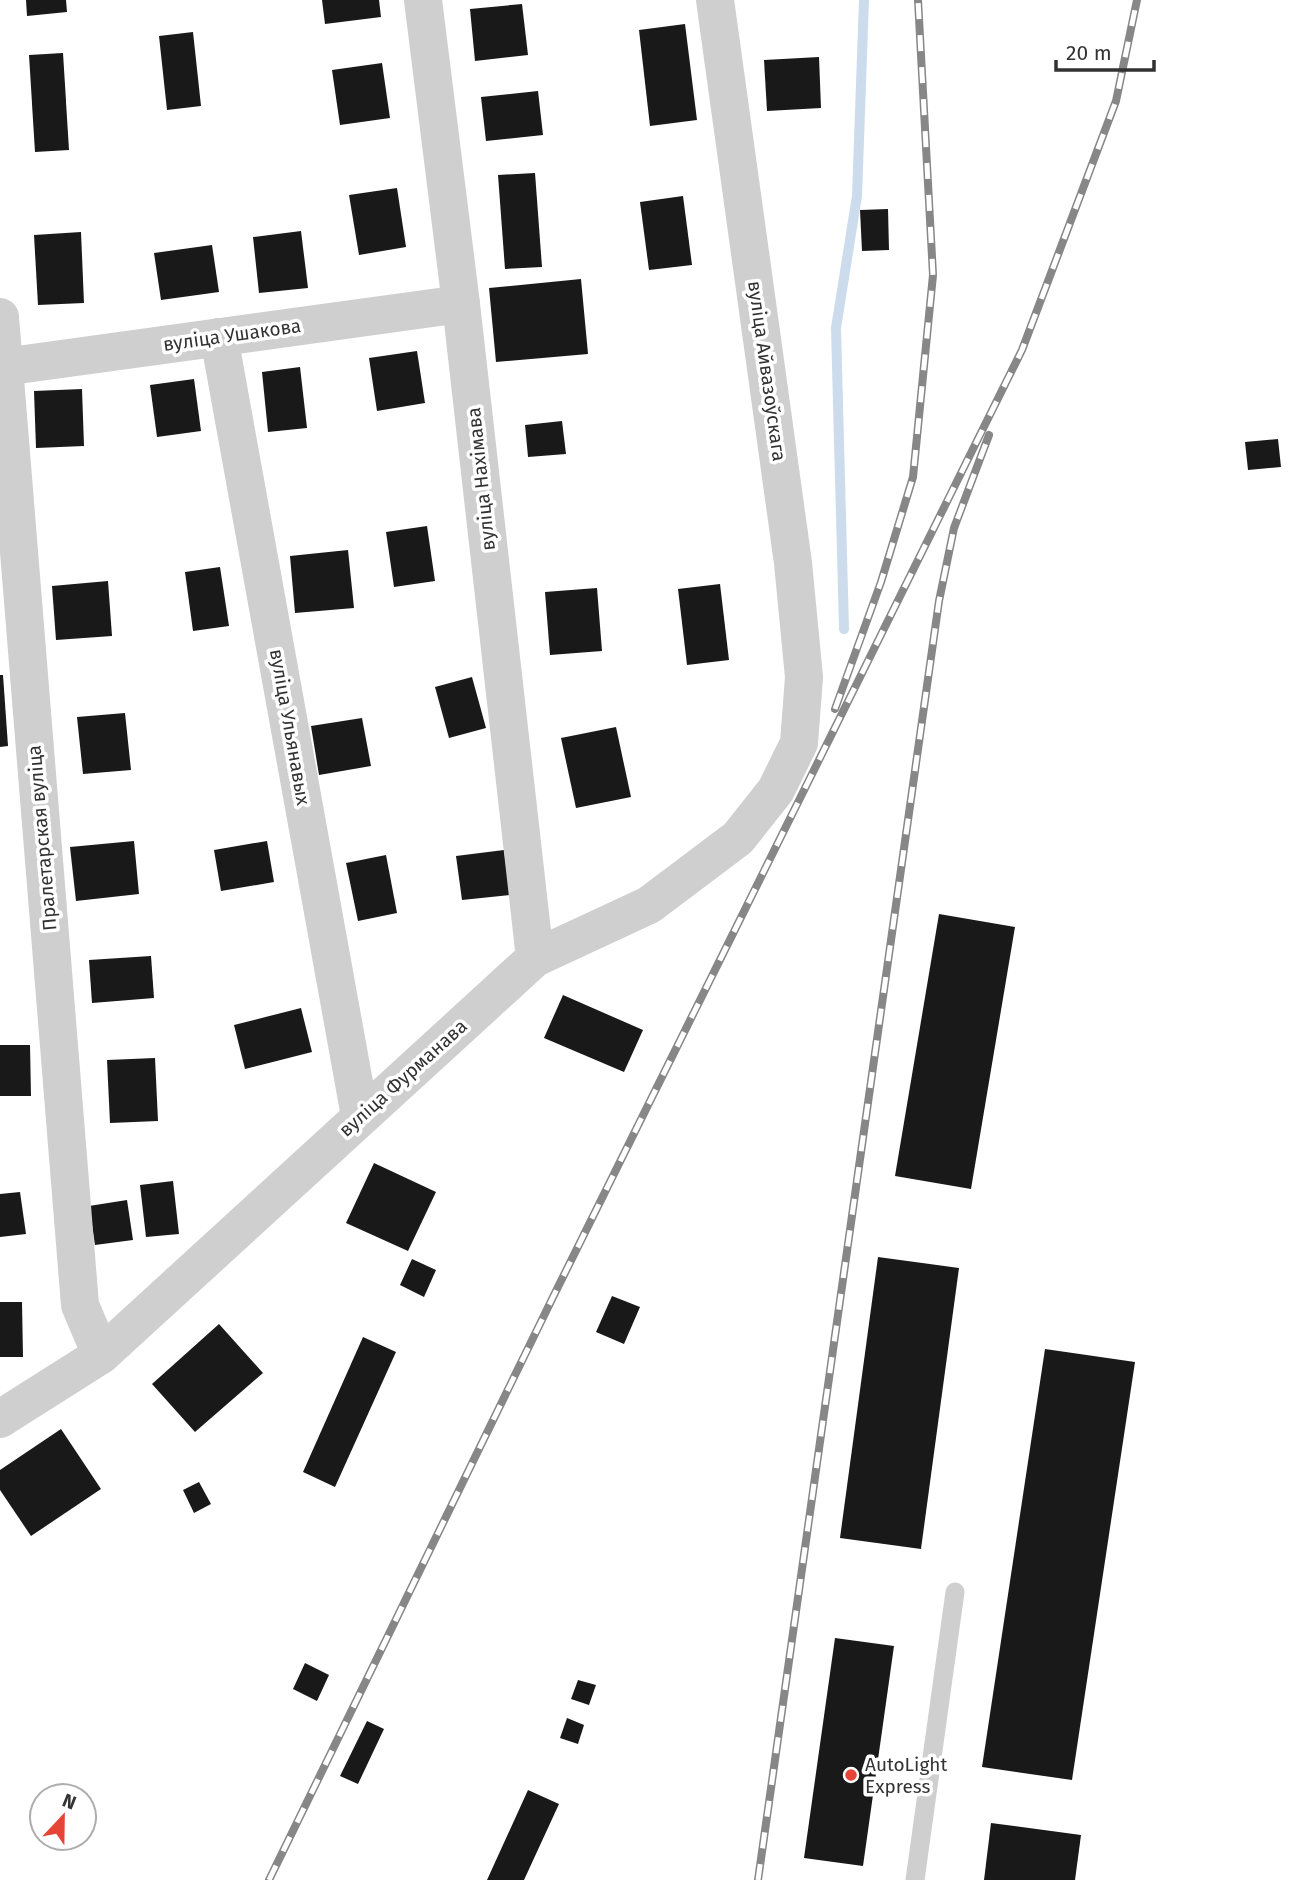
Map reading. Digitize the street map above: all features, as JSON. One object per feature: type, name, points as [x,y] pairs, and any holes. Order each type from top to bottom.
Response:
[{"type":"street","name":"вуліца Нахімава","points":[[423,0],[461,304],[535,958]]},
{"type":"street","name":"вуліца Айвазоўскага","points":[[715,0],[793,563],[804,677],[799,743]]},
{"type":"street","name":"вуліца Ушакова","points":[[3,367],[461,304]]},
{"type":"street","name":"Пралетарская вуліца","points":[[0,317],[80,1305],[101,1355]]},
{"type":"street","name":"вуліца Ульянавых","points":[[219,337],[360,1116]]},
{"type":"street","name":"вуліца Фурманава","points":[[0,1419],[101,1355],[535,958],[649,905],[738,838],[775,790],[799,743]]},
{"type":"lane","points":[[915,1880],[955,1592]]},
{"type":"building","points":[[26,0],[66,0],[67,12],[27,16]]},
{"type":"building","points":[[322,0],[379,0],[381,17],[325,24]]},
{"type":"building","points":[[522,4],[528,55],[475,61],[470,9]]},
{"type":"building","points":[[685,24],[697,120],[650,126],[639,30]]},
{"type":"building","points":[[193,32],[201,106],[167,110],[159,36]]},
{"type":"building","points":[[63,53],[69,150],[35,152],[29,55]]},
{"type":"building","points":[[819,57],[821,108],[767,111],[764,60]]},
{"type":"building","points":[[382,63],[390,118],[340,125],[332,70]]},
{"type":"building","points":[[538,91],[543,135],[486,141],[481,97]]},
{"type":"building","points":[[535,173],[542,267],[505,269],[498,175]]},
{"type":"building","points":[[397,188],[406,247],[359,255],[349,195]]},
{"type":"building","points":[[683,196],[692,265],[649,270],[640,202]]},
{"type":"building","points":[[888,209],[889,250],[862,251],[860,210]]},
{"type":"building","points":[[301,231],[308,288],[259,293],[253,237]]},
{"type":"building","points":[[81,232],[84,303],[38,305],[34,235]]},
{"type":"building","points":[[212,245],[219,292],[161,300],[154,253]]},
{"type":"building","points":[[581,279],[588,354],[496,362],[489,288]]},
{"type":"building","points":[[417,351],[425,403],[377,411],[369,358]]},
{"type":"building","points":[[300,367],[307,428],[268,432],[262,372]]},
{"type":"building","points":[[194,379],[201,431],[157,437],[150,385]]},
{"type":"building","points":[[82,389],[84,446],[36,448],[34,391]]},
{"type":"building","points":[[562,421],[566,454],[528,457],[525,425]]},
{"type":"building","points":[[1278,439],[1281,467],[1248,470],[1245,442]]},
{"type":"building","points":[[427,526],[435,581],[394,587],[386,532]]},
{"type":"building","points":[[348,550],[354,608],[295,613],[290,556]]},
{"type":"building","points":[[220,567],[229,626],[193,631],[185,572]]},
{"type":"building","points":[[108,581],[112,636],[56,640],[52,586]]},
{"type":"building","points":[[720,584],[729,660],[687,665],[678,589]]},
{"type":"building","points":[[597,588],[602,651],[550,655],[545,592]]},
{"type":"building","points":[[0,675],[3,675],[8,746],[0,747]]},
{"type":"building","points":[[472,677],[486,728],[449,738],[435,687]]},
{"type":"building","points":[[125,713],[131,770],[83,774],[77,717]]},
{"type":"building","points":[[362,718],[371,766],[319,775],[311,726]]},
{"type":"building","points":[[616,727],[631,797],[576,808],[561,738]]},
{"type":"building","points":[[134,841],[139,894],[76,901],[70,847]]},
{"type":"building","points":[[267,841],[274,882],[221,891],[214,850]]},
{"type":"building","points":[[504,850],[510,895],[462,900],[456,856]]},
{"type":"building","points":[[386,855],[397,913],[358,921],[346,863]]},
{"type":"building","points":[[939,914],[1015,927],[971,1189],[895,1176]]},
{"type":"building","points":[[151,956],[154,998],[92,1003],[89,960]]},
{"type":"building","points":[[563,995],[643,1030],[624,1072],[544,1038]]},
{"type":"building","points":[[301,1008],[312,1052],[245,1069],[234,1025]]},
{"type":"building","points":[[0,1045],[30,1045],[31,1096],[0,1096]]},
{"type":"building","points":[[155,1058],[158,1121],[110,1123],[107,1060]]},
{"type":"building","points":[[374,1163],[436,1192],[408,1251],[346,1223]]},
{"type":"building","points":[[173,1181],[179,1234],[146,1237],[140,1185]]},
{"type":"building","points":[[20,1192],[26,1234],[0,1237],[0,1194]]},
{"type":"building","points":[[127,1200],[133,1240],[95,1245],[89,1206]]},
{"type":"building","points":[[878,1257],[959,1268],[921,1549],[840,1538]]},
{"type":"building","points":[[412,1259],[436,1270],[424,1297],[400,1285]]},
{"type":"building","points":[[612,1296],[640,1307],[624,1344],[596,1332]]},
{"type":"building","points":[[0,1302],[22,1302],[23,1357],[0,1357]]},
{"type":"building","points":[[219,1324],[263,1373],[195,1432],[152,1384]]},
{"type":"building","points":[[363,1337],[396,1352],[335,1487],[303,1472]]},
{"type":"building","points":[[1045,1349],[1135,1362],[1072,1780],[982,1767]]},
{"type":"building","points":[[61,1429],[101,1489],[31,1536],[0,1490],[0,1470]]},
{"type":"building","points":[[199,1482],[211,1504],[194,1513],[183,1490]]},
{"type":"building","points":[[835,1638],[894,1646],[863,1866],[804,1858]]},
{"type":"building","points":[[305,1663],[329,1675],[317,1701],[293,1689]]},
{"type":"building","points":[[578,1680],[596,1685],[589,1705],[571,1699]]},
{"type":"building","points":[[567,1718],[584,1725],[578,1744],[560,1738]]},
{"type":"building","points":[[367,1721],[384,1729],[358,1784],[340,1776]]},
{"type":"building","points":[[528,1790],[559,1804],[524,1880],[487,1880]]},
{"type":"building","points":[[991,1823],[1081,1835],[1075,1880],[984,1880]]},
{"type":"waterway","points":[[844,629],[836,328],[857,196],[864,0]]},
{"type":"railway","points":[[835,709],[881,582],[913,477],[933,275],[918,0]]},
{"type":"railway","points":[[269,1880],[555,1293],[1022,350],[1116,101],[1137,0]]},
{"type":"railway","points":[[758,1880],[939,601],[954,528],[989,435]]},
{"type":"place","name":"AutoLight Express","points":[[851,1775]]}]
